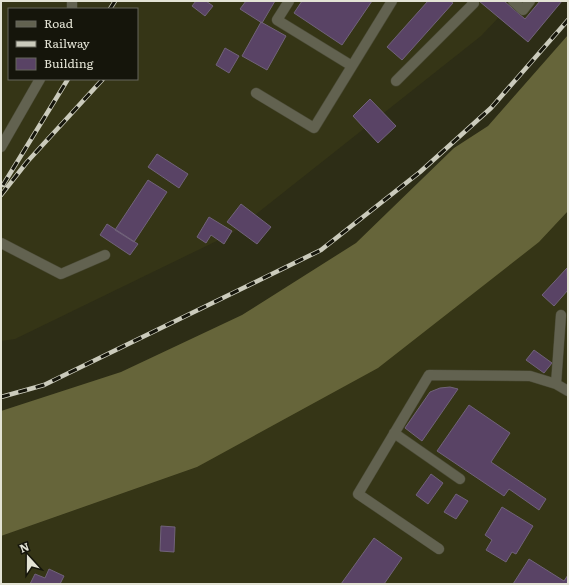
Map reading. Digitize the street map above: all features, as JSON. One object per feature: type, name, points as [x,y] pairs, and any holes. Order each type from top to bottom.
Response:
[{"type":"street","points":[[289,1],[277,20],[352,66]]},
{"type":"street","points":[[256,93],[314,128],[392,1]]},
{"type":"street","points":[[396,81],[474,3],[472,1]]},
{"type":"street","points":[[513,1],[523,10],[530,1]]},
{"type":"street","points":[[1,147],[39,80]]},
{"type":"street","points":[[1,243],[61,274],[106,255]]},
{"type":"street","points":[[556,384],[561,315]]},
{"type":"street","points":[[439,549],[358,494],[429,375],[530,376],[556,384],[568,392]]},
{"type":"street","points":[[394,434],[460,479]]},
{"type":"shaded area","points":[[1,1],[562,1],[528,42],[499,17],[481,36],[231,234],[15,339],[1,341]]},
{"type":"shaded area","points":[[568,35],[568,211],[539,242],[378,368],[197,467],[1,536],[1,411],[121,372],[242,315],[356,243],[454,148],[488,126]]},
{"type":"shaded area","points":[[568,211],[568,584],[1,584],[1,536],[197,467],[539,242]]},
{"type":"building","points":[[196,1],[206,1],[213,6],[205,16],[192,6]]},
{"type":"building","points":[[246,1],[275,1],[262,23],[240,9]]},
{"type":"building","points":[[302,1],[372,1],[342,45],[294,13]]},
{"type":"building","points":[[428,1],[450,1],[453,3],[402,60],[387,47]]},
{"type":"building","points":[[479,1],[504,1],[525,19],[540,1],[562,1],[528,42]]},
{"type":"building","points":[[261,22],[286,36],[267,70],[242,56]]},
{"type":"building","points":[[225,48],[239,56],[229,73],[216,65]]},
{"type":"building","points":[[370,99],[396,126],[378,143],[353,116]]},
{"type":"building","points":[[157,154],[188,174],[179,188],[148,167]]},
{"type":"building","points":[[148,180],[167,192],[134,242],[115,230]]},
{"type":"building","points":[[241,204],[271,227],[257,244],[227,222]]},
{"type":"building","points":[[209,217],[232,231],[224,244],[211,235],[206,243],[197,237]]},
{"type":"building","points":[[107,224],[138,244],[130,255],[100,235]]},
{"type":"building","points":[[567,268],[568,290],[554,306],[542,295]]},
{"type":"building","points":[[534,350],[552,363],[544,373],[526,360]]},
{"type":"building","points":[[450,387],[458,389],[422,441],[405,428],[430,392],[440,388]]},
{"type":"building","points":[[469,405],[510,433],[491,462],[546,499],[539,510],[509,489],[504,496],[437,451]]},
{"type":"building","points":[[431,474],[443,483],[428,504],[416,495]]},
{"type":"building","points":[[456,494],[468,501],[456,519],[444,512]]},
{"type":"building","points":[[502,507],[533,526],[516,554],[512,552],[506,562],[486,550],[492,540],[485,535]]},
{"type":"building","points":[[161,526],[175,527],[174,552],[160,551]]},
{"type":"building","points":[[374,538],[402,558],[384,584],[341,584]]},
{"type":"building","points":[[529,559],[564,581],[568,575],[568,584],[513,584]]},
{"type":"building","points":[[49,569],[64,576],[60,584],[30,584],[35,574],[45,578]]},
{"type":"railway","points":[[111,8],[115,1]]},
{"type":"railway","points":[[1,397],[44,385],[321,250],[420,172],[491,108],[568,20]]},
{"type":"railway","points":[[3,185],[67,80]]},
{"type":"railway","points":[[1,195],[27,162],[102,80]]}]
